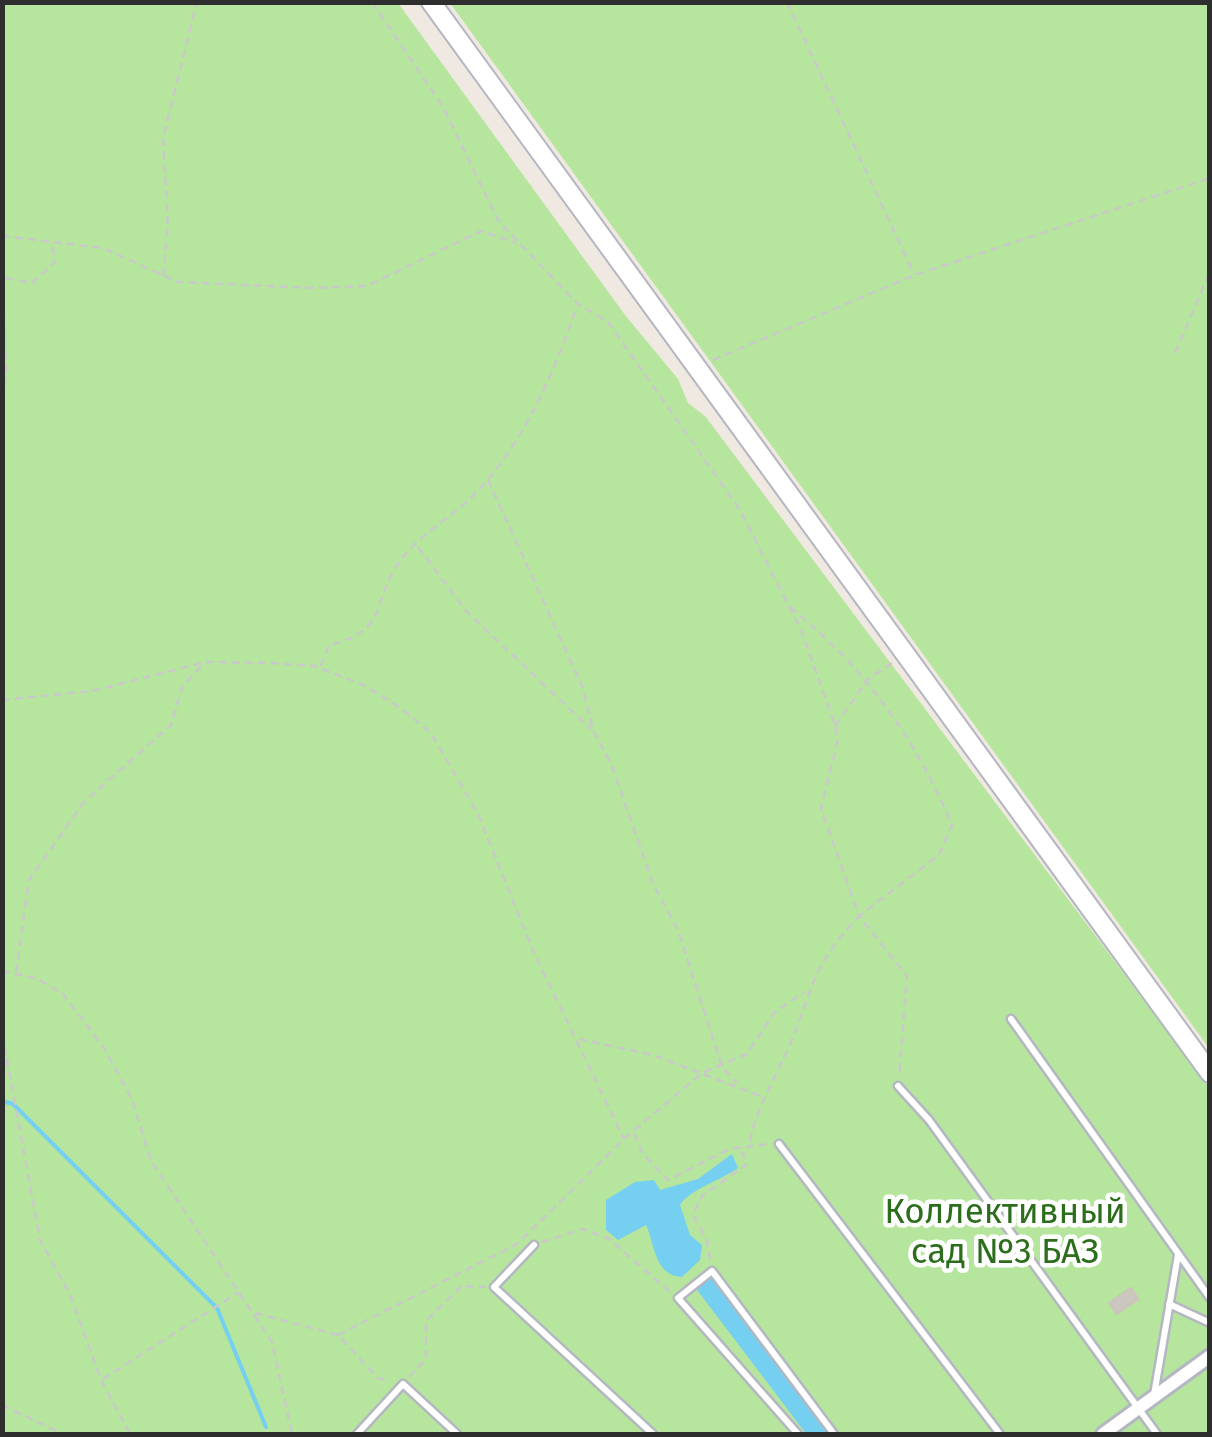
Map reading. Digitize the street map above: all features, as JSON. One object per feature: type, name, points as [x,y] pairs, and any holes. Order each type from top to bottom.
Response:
[{"type":"main road","points":[[431,2],[1210,1073]]},
{"type":"street","points":[[1103,1434],[1210,1356]]},
{"type":"lane","points":[[1011,1019],[1210,1298]]},
{"type":"lane","points":[[898,1086],[929,1120],[1158,1434]]},
{"type":"lane","points":[[779,1144],[1000,1434]]},
{"type":"lane","points":[[534,1245],[494,1287],[654,1434]]},
{"type":"lane","points":[[1154,1398],[1178,1254]]},
{"type":"lane","points":[[798,1434],[678,1298],[712,1271],[834,1434]]},
{"type":"lane","points":[[1170,1304],[1210,1323]]},
{"type":"lane","points":[[357,1434],[403,1384],[458,1434]]},
{"type":"path","points":[[163,278],[168,226],[163,138],[197,2]]},
{"type":"path","points":[[372,2],[443,107],[498,222],[578,304],[608,322],[740,510],[789,606],[838,739],[821,808],[860,916],[907,976],[898,1086]]},
{"type":"path","points":[[787,2],[915,275]]},
{"type":"path","points":[[697,366],[915,275],[1210,178]]},
{"type":"path","points":[[2,236],[121,254],[163,278],[226,288],[368,286],[481,231],[518,243]]},
{"type":"path","points":[[3,277],[32,283],[55,262],[52,242]]},
{"type":"path","points":[[2,262],[2,404]]},
{"type":"path","points":[[1175,353],[1210,272]]},
{"type":"path","points":[[320,668],[330,646],[351,640],[377,618],[399,562],[488,480],[553,377],[578,304]]},
{"type":"path","points":[[488,480],[584,688],[592,730]]},
{"type":"path","points":[[417,546],[467,612],[592,730],[612,766],[653,884],[678,930],[722,1067],[737,1083],[762,1096]]},
{"type":"path","points":[[750,1146],[762,1096],[792,1039],[824,954],[860,916],[939,855],[952,825],[934,782],[868,678],[789,606]]},
{"type":"path","points":[[835,726],[868,678],[906,654]]},
{"type":"path","points":[[16,973],[29,880],[84,802],[171,725],[182,687],[204,662]]},
{"type":"path","points":[[2,700],[93,690],[204,662],[320,668],[364,686],[431,733],[478,814],[534,952],[624,1139]]},
{"type":"path","points":[[2,971],[50,986],[75,1007],[132,1099],[151,1160],[272,1342],[292,1434]]},
{"type":"path","points":[[338,1335],[517,1244],[624,1139],[702,1073],[747,1054],[774,1013],[808,990]]},
{"type":"path","points":[[2,1033],[31,1210],[40,1240],[70,1294],[101,1380],[130,1434]]},
{"type":"path","points":[[577,1039],[653,1054],[715,1080],[737,1083]]},
{"type":"path","points":[[633,1133],[643,1154],[668,1180],[740,1147],[779,1144]]},
{"type":"path","points":[[712,1271],[708,1241],[693,1214],[702,1196],[747,1164],[740,1147]]},
{"type":"path","points":[[534,1245],[583,1228],[609,1239],[678,1298]]},
{"type":"path","points":[[254,1312],[338,1335],[378,1378],[403,1384],[426,1359],[426,1320],[462,1286],[494,1287]]},
{"type":"path","points":[[101,1380],[239,1292]]},
{"type":"path","points":[[2,1405],[63,1434]]},
{"type":"green space","name":"Коллективный сад №3 БАЗ","points":[[3,3],[398,3],[625,315],[678,379],[688,403],[705,416],[1209,1087],[1209,1434],[3,1434]]},
{"type":"green space","points":[[450,3],[1209,3],[1209,1048]]},
{"type":"water","points":[[732,1154],[738,1168],[680,1205],[690,1235],[702,1245],[700,1260],[682,1277],[660,1264],[646,1225],[618,1240],[606,1230],[606,1200],[635,1182],[654,1180],[660,1190],[698,1179]]},
{"type":"building","points":[[1131,1288],[1138,1299],[1117,1314],[1109,1303]]},
{"type":"waterway","points":[[2,1101],[13,1104],[217,1308],[266,1427]]},
{"type":"waterway","points":[[708,1286],[820,1434]]}]
